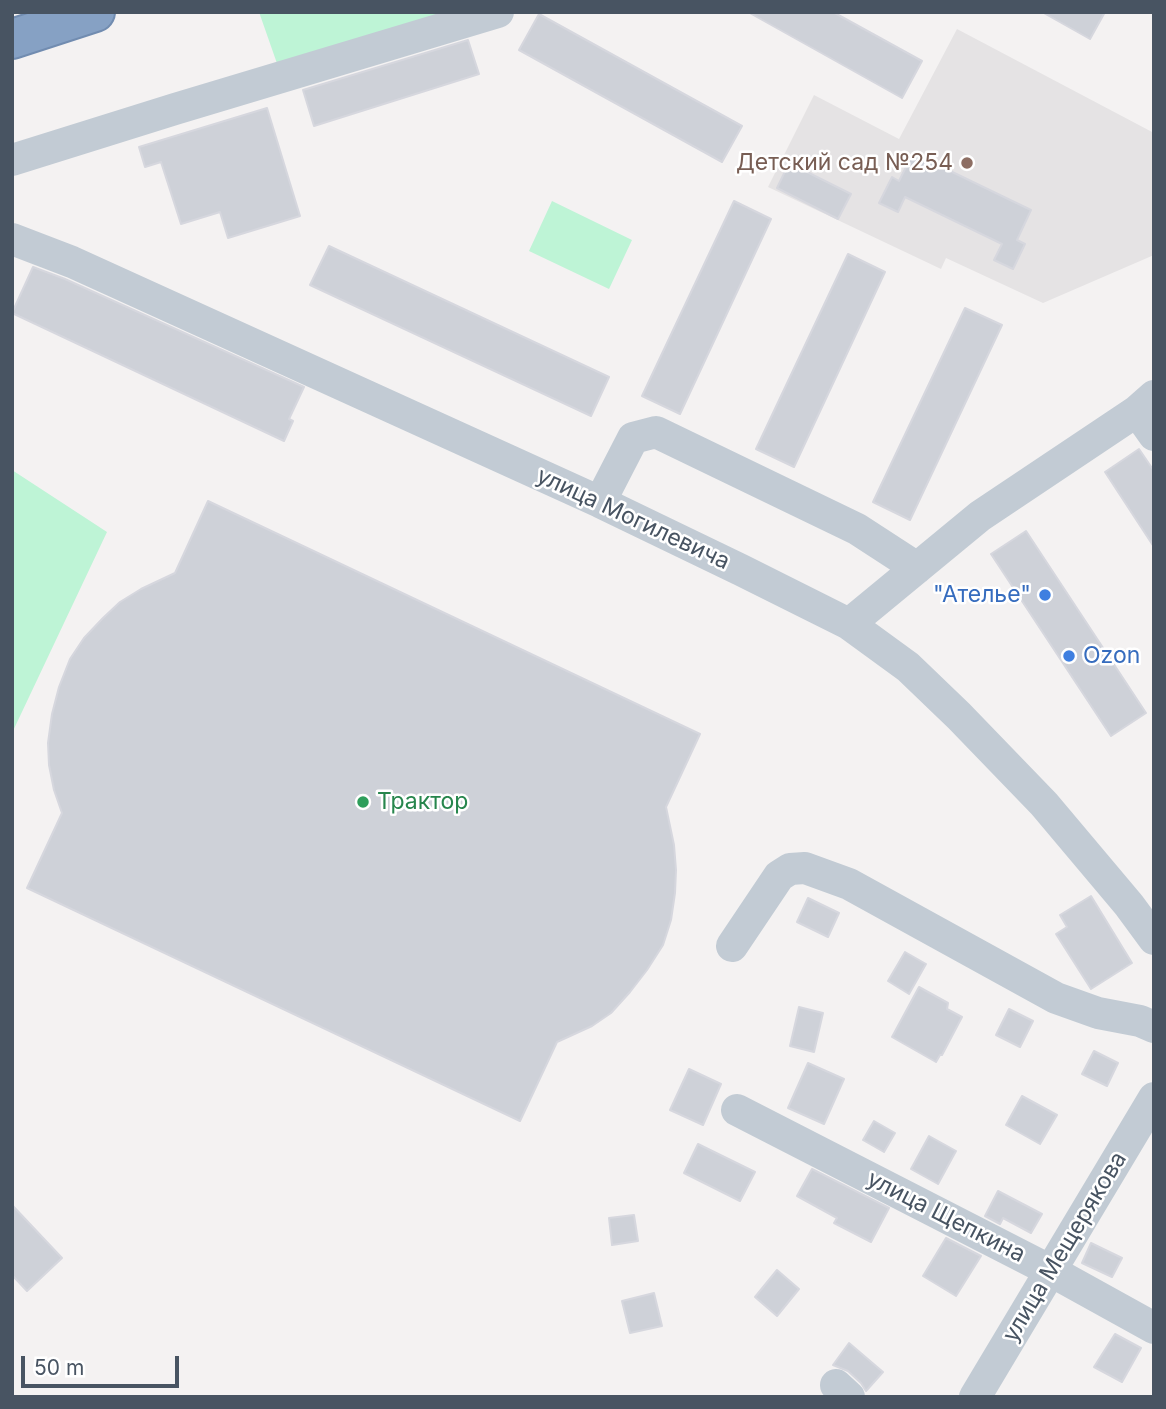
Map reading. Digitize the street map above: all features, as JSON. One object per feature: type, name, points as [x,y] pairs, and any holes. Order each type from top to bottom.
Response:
[{"type":"highway","points":[[12,39],[95,12]]},
{"type":"street","points":[[12,160],[498,12]]},
{"type":"street","name":"улица Могилевича","points":[[12,239],[72,262],[600,502],[849,624],[908,667],[959,716],[1044,804],[1154,939]]},
{"type":"street","points":[[849,624],[980,516],[1148,414]]},
{"type":"street","points":[[600,502],[633,438],[656,432],[857,529],[917,568]]},
{"type":"street","points":[[732,946],[779,876],[790,869],[805,868],[849,884],[1056,998],[1098,1013],[1140,1020],[1154,1027]]},
{"type":"street","name":"улица Мещерякова","points":[[975,1397],[1154,1098]]},
{"type":"street","name":"улица Щепкина","points":[[737,1110],[1051,1271],[1154,1328]]},
{"type":"shaded area","name":"Детский сад №254","points":[[957,29],[1154,133],[1154,255],[1043,303],[946,258],[941,269],[768,187],[814,95],[899,139]]},
{"type":"green space","points":[[259,12],[442,12],[446,20],[280,72]]},
{"type":"green space","points":[[552,201],[632,240],[609,289],[529,251]]},
{"type":"green space","points":[[12,470],[107,532],[12,733]]},
{"type":"building","points":[[748,12],[833,12],[922,61],[902,98]]},
{"type":"building","points":[[1042,12],[1105,12],[1090,39]]},
{"type":"building","points":[[539,14],[742,126],[722,162],[519,50]]},
{"type":"building","points":[[468,40],[479,74],[314,126],[303,90]]},
{"type":"building","points":[[267,108],[300,216],[228,238],[220,212],[181,224],[161,162],[145,167],[139,147]]},
{"type":"building","points":[[913,153],[1031,210],[1017,240],[1025,244],[1013,269],[994,260],[1002,244],[905,197],[898,212],[879,203],[892,177],[899,181]]},
{"type":"building","points":[[789,163],[851,194],[838,219],[777,188]]},
{"type":"building","points":[[734,201],[771,219],[680,414],[642,396]]},
{"type":"building","points":[[329,246],[609,377],[591,416],[310,285]]},
{"type":"building","points":[[848,254],[885,272],[794,467],[756,449]]},
{"type":"building","points":[[33,267],[304,387],[289,419],[293,421],[284,441],[12,313]]},
{"type":"building","points":[[965,308],[1002,325],[910,520],[873,502]]},
{"type":"building","points":[[1139,449],[1154,471],[1154,547],[1105,472]]},
{"type":"building","name":"Трактор","points":[[208,501],[700,734],[666,807],[676,870],[671,920],[663,945],[647,970],[611,1013],[592,1026],[557,1042],[520,1121],[27,888],[62,813],[49,765],[48,743],[59,687],[70,659],[84,638],[120,602],[175,573]]},
{"type":"building","points":[[1026,531],[1146,713],[1111,736],[991,554]]},
{"type":"building","points":[[1091,896],[1132,963],[1091,989],[1056,934],[1067,927],[1060,915]]},
{"type":"building","points":[[808,898],[839,913],[828,937],[797,922]]},
{"type":"building","points":[[905,952],[926,964],[909,994],[888,981]]},
{"type":"building","points":[[919,987],[948,1003],[947,1009],[962,1017],[936,1062],[892,1037]]},
{"type":"building","points":[[799,1007],[823,1013],[814,1052],[790,1046]]},
{"type":"building","points":[[1009,1009],[1033,1021],[1020,1047],[996,1035]]},
{"type":"building","points":[[1094,1051],[1118,1063],[1107,1086],[1082,1074]]},
{"type":"building","points":[[808,1063],[844,1079],[824,1124],[788,1108]]},
{"type":"building","points":[[689,1069],[721,1084],[703,1125],[670,1110]]},
{"type":"building","points":[[1022,1096],[1057,1115],[1040,1144],[1006,1125]]},
{"type":"building","points":[[874,1121],[895,1133],[884,1152],[863,1140]]},
{"type":"building","points":[[929,1136],[956,1151],[938,1184],[911,1169]]},
{"type":"building","points":[[698,1144],[755,1172],[740,1201],[684,1173]]},
{"type":"building","points":[[812,1169],[889,1208],[871,1242],[834,1223],[837,1218],[797,1196]]},
{"type":"building","points":[[998,1191],[1042,1214],[1031,1233],[1003,1218],[1000,1224],[985,1216]]},
{"type":"building","points":[[12,1205],[62,1258],[27,1291],[12,1275]]},
{"type":"building","points":[[634,1215],[638,1241],[612,1245],[609,1218]]},
{"type":"building","points":[[946,1238],[981,1256],[956,1296],[923,1276]]},
{"type":"building","points":[[1091,1243],[1122,1258],[1112,1277],[1082,1263]]},
{"type":"building","points":[[777,1270],[799,1289],[777,1316],[755,1297]]},
{"type":"building","points":[[654,1293],[662,1326],[630,1333],[622,1301]]},
{"type":"building","points":[[1115,1334],[1141,1348],[1122,1382],[1094,1367]]},
{"type":"building","points":[[849,1343],[883,1372],[866,1391],[848,1371],[833,1365]]},
{"type":"place","name":"Детский сад №254","points":[[967,163]]},
{"type":"place","name":"\"Ателье\"","points":[[1045,595]]},
{"type":"place","name":"Ozon","points":[[1069,656]]},
{"type":"place","name":"Трактор","points":[[363,802]]}]
